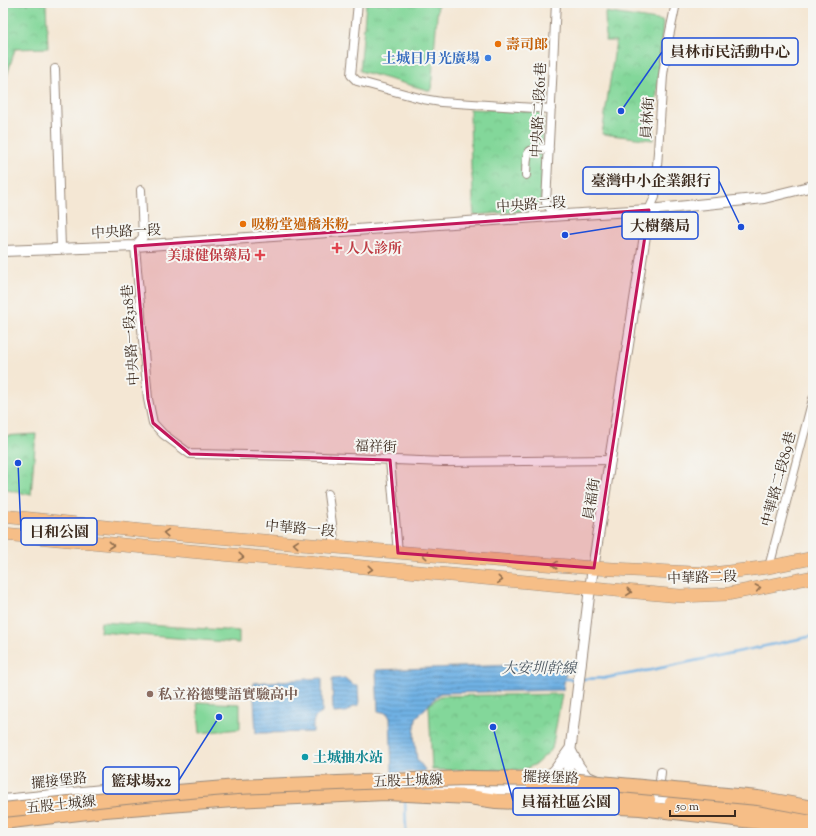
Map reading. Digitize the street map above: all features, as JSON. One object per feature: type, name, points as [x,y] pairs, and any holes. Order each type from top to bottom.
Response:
[{"type":"highway","points":[[466,778],[507,785],[541,786],[570,792],[813,817]]},
{"type":"highway","name":"五股土城線","points":[[3,810],[237,787],[466,778],[558,779],[758,798],[813,808]]},
{"type":"highway","points":[[469,797],[505,792],[541,794],[570,792]]},
{"type":"highway","name":"五股土城線","points":[[3,822],[105,810],[234,800],[386,793],[640,808],[813,828]]},
{"type":"main road","name":"中華路一段","points":[[3,516],[143,531],[594,568]]},
{"type":"main road","points":[[3,534],[590,588]]},
{"type":"main road","name":"中華路二段","points":[[594,568],[712,574],[770,567],[813,558]]},
{"type":"main road","name":"中華路二段","points":[[590,588],[680,596],[728,594],[813,577]]},
{"type":"street","points":[[358,3],[351,75],[357,81],[435,101],[551,109]]},
{"type":"street","name":"中央路二段61巷","points":[[556,3],[546,203],[556,216]]},
{"type":"street","name":"員林街","points":[[649,210],[655,197],[663,75],[667,46],[676,3]]},
{"type":"street","points":[[55,69],[61,248]]},
{"type":"street","points":[[526,175],[526,156],[528,152],[535,148],[549,149]]},
{"type":"street","name":"中央路二段","points":[[250,237],[649,210],[764,198],[813,186]]},
{"type":"street","points":[[135,246],[143,237],[141,190]]},
{"type":"street","name":"員福街","points":[[570,792],[570,750],[590,588],[649,210]]},
{"type":"street","name":"中央路一段","points":[[3,251],[135,246],[250,237]]},
{"type":"street","name":"中央路一段318巷","points":[[135,246],[148,399],[153,423]]},
{"type":"street","name":"中華路二段89巷","points":[[770,567],[813,401]]},
{"type":"street","name":"福祥街","points":[[153,423],[163,434],[190,454],[298,456],[444,462],[611,460]]},
{"type":"street","points":[[390,460],[398,552]]},
{"type":"street","points":[[328,494],[334,547]]},
{"type":"street","points":[[528,790],[555,770],[570,750],[586,776],[615,793]]},
{"type":"street","points":[[658,798],[661,772]]},
{"type":"street","name":"擺接堡路","points":[[3,816],[134,801],[238,792],[396,786],[615,793],[750,808],[813,817]]},
{"type":"street","name":"擺接堡路","points":[[3,800],[132,787],[238,792]]},
{"type":"highlighted area","points":[[649,210],[594,568],[398,553],[390,460],[190,454],[153,423],[148,399],[135,246]]},
{"type":"green space","points":[[3,3],[46,3],[48,48],[15,49],[3,89]]},
{"type":"green space","points":[[366,3],[438,3],[431,91],[360,71]]},
{"type":"green space","points":[[605,12],[663,21],[653,140],[602,134],[616,41],[606,41]]},
{"type":"green space","points":[[470,109],[538,111],[544,118],[541,199],[536,208],[530,211],[474,215],[471,170]]},
{"type":"green space","points":[[36,434],[31,495],[3,489],[3,436]]},
{"type":"green space","points":[[101,622],[239,631],[239,643],[100,632]]},
{"type":"green space","points":[[562,694],[552,749],[536,764],[523,770],[432,770],[429,705],[440,696]]},
{"type":"green space","points":[[197,702],[240,704],[240,729],[200,733]]},
{"type":"water","points":[[567,663],[563,690],[440,693],[416,718],[414,736],[417,759],[426,771],[392,773],[390,718],[387,713],[378,711],[376,670]]},
{"type":"water","points":[[322,678],[322,713],[315,717],[313,732],[256,733],[253,683]]},
{"type":"water","points":[[345,678],[353,685],[358,685],[359,705],[354,706],[346,712],[333,713],[332,679]]},
{"type":"waterway","name":"大安圳幹線","points":[[582,679],[605,678],[651,670],[813,636]]},
{"type":"waterway","name":"大安圳幹線","points":[[562,679],[577,679]]},
{"type":"waterway","name":"大安圳幹線","points":[[405,799],[406,833]]},
{"type":"place","name":"壽司郎","points":[[498,44]]},
{"type":"place","name":"土城日月光廣場","points":[[488,58]]},
{"type":"place","name":"員林市民活動中心","points":[[621,111]]},
{"type":"place","name":"吸粉堂過橋米粉","points":[[243,224]]},
{"type":"place","name":"臺灣中小企業銀行","points":[[741,227]]},
{"type":"place","name":"大樹藥局","points":[[565,235]]},
{"type":"place","name":"人人診所","points":[[337,248]]},
{"type":"place","name":"美康健保藥局","points":[[260,255]]},
{"type":"place","name":"日和公園","points":[[18,463]]},
{"type":"place","name":"私立裕德雙語實驗高中","points":[[150,694]]},
{"type":"place","name":"籃球場x2","points":[[219,717]]},
{"type":"place","name":"員福社區公園","points":[[493,727]]},
{"type":"place","name":"土城抽水站","points":[[305,757]]}]
